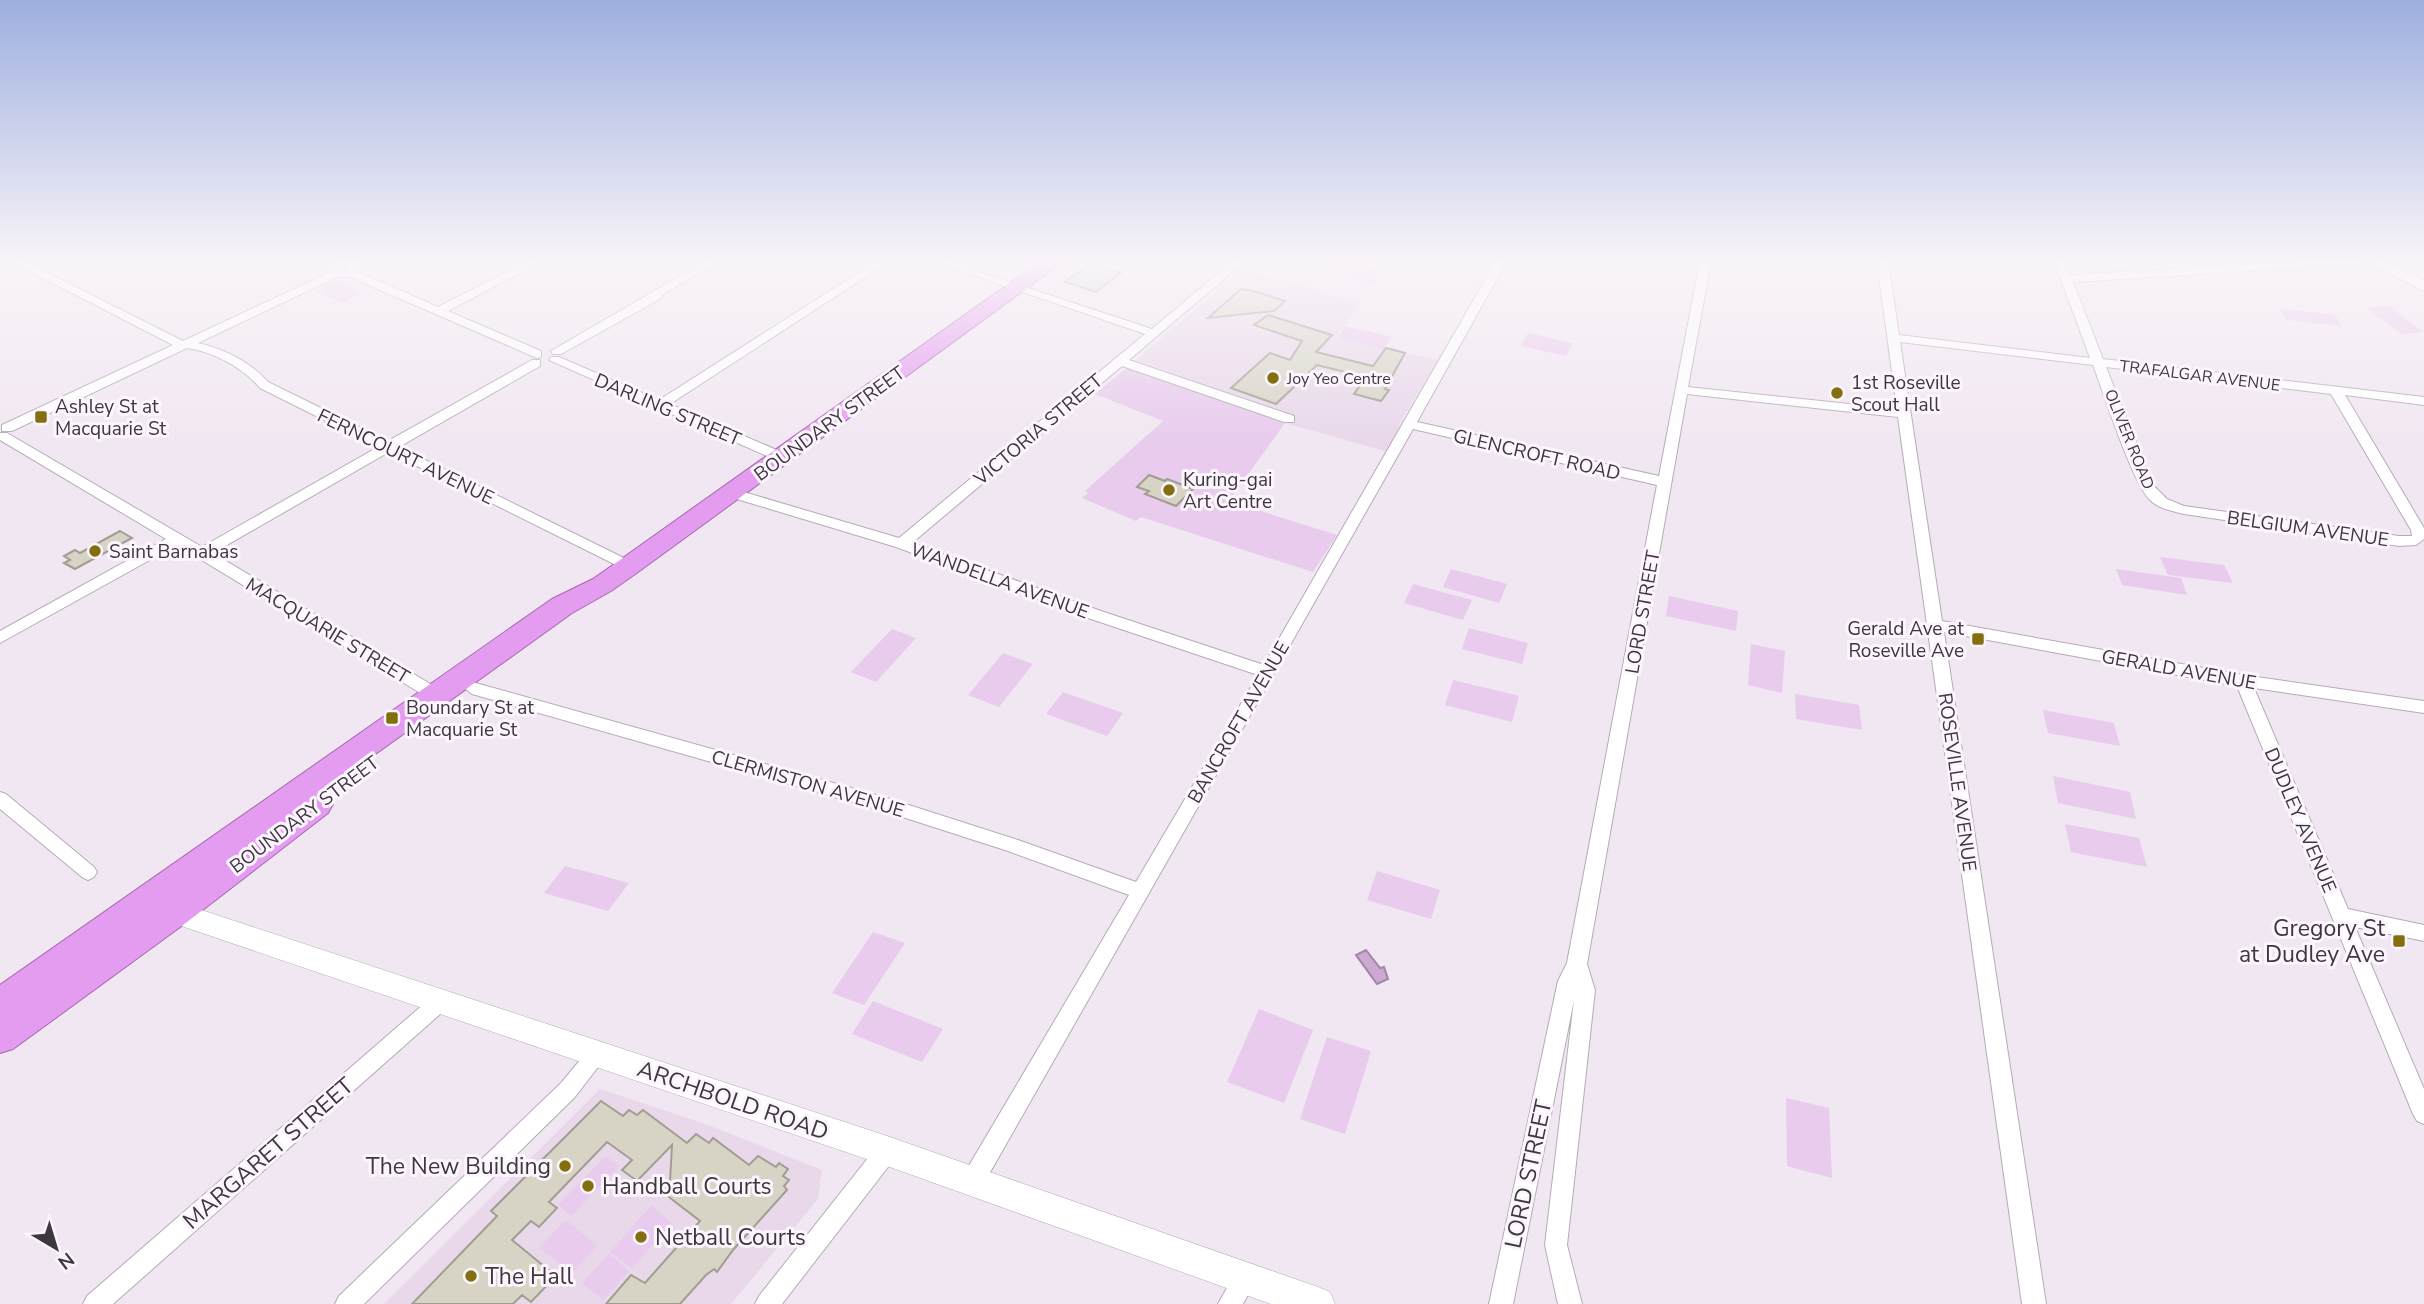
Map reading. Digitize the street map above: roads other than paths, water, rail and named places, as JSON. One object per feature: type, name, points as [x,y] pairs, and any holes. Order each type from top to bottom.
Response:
[{"type":"highway","name":"BOUNDARY STREET","points":[[0,1037],[160,908],[436,695],[562,606],[602,585],[970,322]]},
{"type":"highway","name":"BOUNDARY STREET","points":[[0,1005],[160,908],[472,688],[574,613],[602,585]]},
{"type":"main road","name":"ARCHBOLD ROAD","points":[[160,908],[887,1151],[972,1182],[1237,1291],[1318,1304]]},
{"type":"street","name":"FERNCOURT AVENUE","points":[[136,322],[180,344],[195,343],[257,373],[264,385],[629,566]]},
{"type":"street","points":[[2,432],[230,322]]},
{"type":"street","points":[[460,322],[536,358]]},
{"type":"street","points":[[202,553],[388,447],[536,358],[556,356],[614,322]]},
{"type":"street","points":[[660,405],[789,322]]},
{"type":"street","points":[[1119,322],[1153,333]]},
{"type":"street","name":"VICTORIA STREET","points":[[901,544],[1166,322]]},
{"type":"street","name":"BANCROFT AVENUE","points":[[972,1182],[1466,322]]},
{"type":"street","name":"LORD STREET","points":[[1501,1304],[1568,981],[1577,964],[1694,322]]},
{"type":"street","name":"ROSEVILLE AVENUE","points":[[1891,322],[2034,1304]]},
{"type":"street","name":"OLIVER ROAD","points":[[2083,322],[2146,485],[2156,499]]},
{"type":"street","name":"TRAFALGAR AVENUE","points":[[1893,338],[2424,401]]},
{"type":"street","name":"DARLING STREET","points":[[556,356],[660,405],[781,457]]},
{"type":"street","points":[[1121,361],[1289,419]]},
{"type":"street","points":[[1682,390],[1904,414]]},
{"type":"street","name":"BELGIUM AVENUE","points":[[2156,499],[2184,510],[2399,541],[2416,540],[2418,530],[2335,390]]},
{"type":"street","name":"GLENCROFT ROAD","points":[[1408,424],[1665,482]]},
{"type":"street","name":"MACQUARIE STREET","points":[[2,432],[436,695]]},
{"type":"street","name":"WANDELLA AVENUE","points":[[732,493],[901,544],[1096,615],[1267,671]]},
{"type":"street","points":[[0,638],[177,539]]},
{"type":"street","name":"GERALD AVENUE","points":[[1935,625],[2243,681],[2424,707]]},
{"type":"street","name":"DUDLEY AVENUE","points":[[2243,681],[2342,916],[2417,1080],[2424,1114]]},
{"type":"street","name":"CLERMISTON AVENUE","points":[[472,688],[887,805],[1012,845],[1140,891]]},
{"type":"street","points":[[0,799],[88,872]]},
{"type":"street","points":[[2342,916],[2424,933]]},
{"type":"street","name":"LORD STREET","points":[[1570,1304],[1556,1245],[1585,990],[1577,964]]},
{"type":"street","name":"MARGARET STREET","points":[[95,1304],[440,1002]]},
{"type":"street","points":[[347,1304],[568,1090],[598,1054]]},
{"type":"street","points":[[767,1304],[887,1151]]},
{"type":"place","name":"Joy Yeo Centre","points":[[1273,378]]},
{"type":"place","name":"1st Roseville Scout Hall","points":[[1837,393]]},
{"type":"place","name":"Ashley St at Macquarie St","points":[[41,417]]},
{"type":"place","name":"Kuring-gai Art Centre","points":[[1169,490]]},
{"type":"place","name":"Saint Barnabas","points":[[95,551]]},
{"type":"place","name":"Gerald Ave at Roseville Ave","points":[[1978,639]]},
{"type":"place","name":"Boundary St at Macquarie St","points":[[392,718]]},
{"type":"place","name":"Gregory St at Dudley Ave","points":[[2399,941]]},
{"type":"place","name":"The New Building","points":[[565,1166]]},
{"type":"place","name":"Handball Courts","points":[[588,1186]]},
{"type":"place","name":"Netball Courts","points":[[641,1237]]},
{"type":"place","name":"The Hall","points":[[471,1276]]}]
